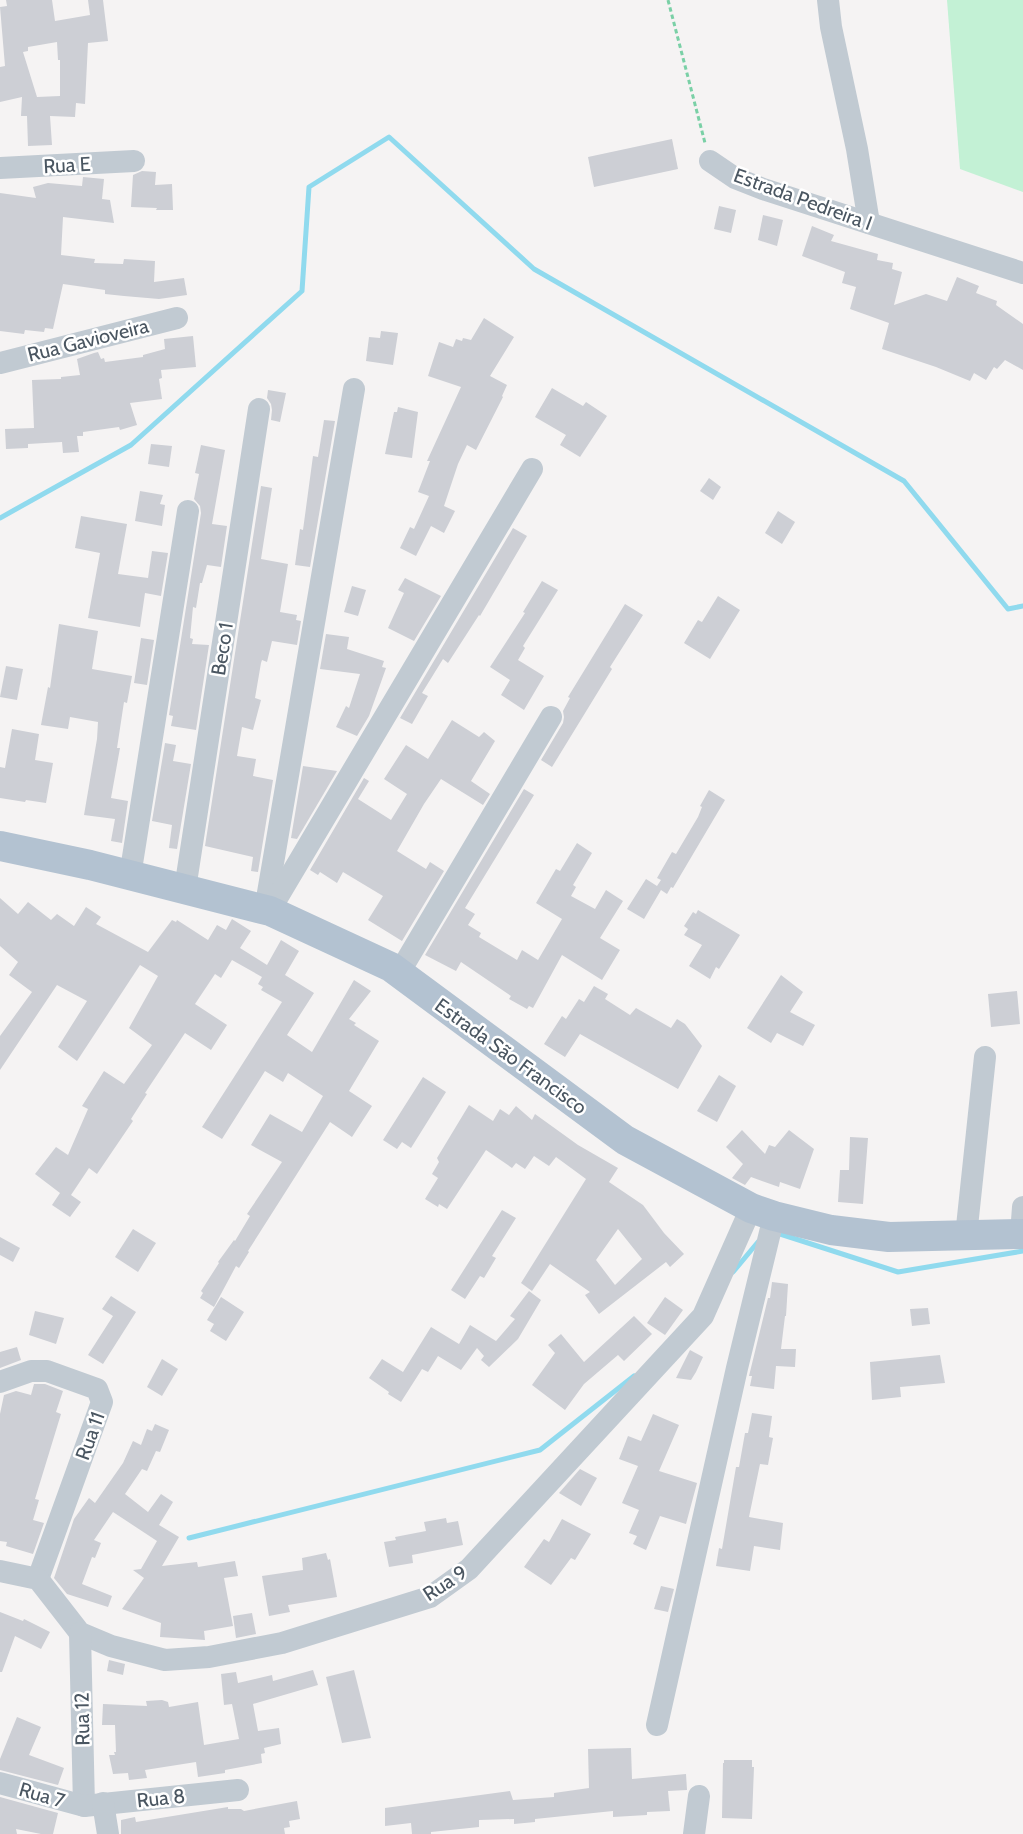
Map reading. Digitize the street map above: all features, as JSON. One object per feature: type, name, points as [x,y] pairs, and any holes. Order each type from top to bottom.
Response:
[{"type":"main road","name":"Estrada São Francisco","points":[[0,846],[267,910],[399,973],[625,1140],[766,1221],[889,1237],[966,1236],[1022,1225]]},
{"type":"street","points":[[828,0],[831,27],[857,148],[869,223]]},
{"type":"street","name":"Rua E","points":[[0,168],[134,161]]},
{"type":"street","name":"Estrada Pedreira I","points":[[710,161],[735,178],[763,189],[1023,273]]},
{"type":"street","name":"Rua Gavioveira","points":[[0,363],[177,318]]},
{"type":"street","points":[[267,910],[354,389]]},
{"type":"street","name":"Beco 1","points":[[184,889],[259,409]]},
{"type":"street","points":[[267,910],[532,469]]},
{"type":"street","points":[[130,876],[188,511]]},
{"type":"street","points":[[399,973],[551,717]]},
{"type":"street","points":[[966,1236],[986,1057]]},
{"type":"street","points":[[657,1725],[737,1368],[766,1221]]},
{"type":"street","name":"Rua 9","points":[[38,1579],[80,1633],[111,1646],[165,1660],[209,1657],[282,1643],[430,1597],[469,1569],[703,1317],[766,1221]]},
{"type":"street","name":"Rua 11","points":[[0,1382],[31,1371],[47,1371],[97,1389],[102,1402],[38,1579]]},
{"type":"street","points":[[0,1571],[38,1579]]},
{"type":"street","name":"Rua 12","points":[[80,1633],[93,1805],[108,1834]]},
{"type":"street","name":"Rua 7","points":[[0,1783],[93,1805]]},
{"type":"street","name":"Rua 8","points":[[93,1805],[238,1790]]},
{"type":"street","points":[[694,1834],[699,1796]]},
{"type":"path","name":"Estrada Pedreira I","points":[[668,0],[710,161]]},
{"type":"green space","points":[[947,0],[1023,0],[1023,192],[960,169]]},
{"type":"building","points":[[6,0],[52,0],[55,21],[90,15],[88,0],[103,0],[108,41],[88,43],[85,104],[76,103],[75,117],[50,116],[52,145],[28,146],[27,116],[21,116],[22,97],[0,102],[0,67],[5,66],[0,7],[7,6]],"holes":[[[57,42],[58,60],[60,60],[60,96],[37,97],[23,52],[28,51],[28,47]]]},
{"type":"building","points":[[672,139],[678,169],[594,187],[588,157]]},
{"type":"building","points":[[142,171],[156,172],[155,185],[172,184],[173,210],[131,207],[133,175]]},
{"type":"building","points":[[83,177],[104,179],[102,199],[110,200],[114,223],[63,217],[61,255],[95,259],[94,263],[123,264],[124,259],[155,261],[154,282],[184,278],[187,295],[159,299],[124,296],[105,294],[105,290],[63,284],[53,329],[45,328],[44,332],[25,330],[24,334],[0,331],[0,193],[36,198],[33,187],[48,183],[82,186]]},
{"type":"building","points":[[719,206],[736,210],[731,233],[714,229]]},
{"type":"building","points":[[763,215],[783,220],[777,246],[758,240]]},
{"type":"building","points":[[812,226],[834,235],[831,241],[878,254],[877,260],[893,263],[892,269],[902,272],[894,305],[926,294],[947,301],[957,277],[979,286],[976,293],[997,301],[996,305],[1023,324],[1023,370],[1005,360],[997,369],[994,367],[986,380],[974,373],[970,381],[882,349],[889,323],[850,309],[856,287],[842,283],[845,272],[802,256]]},
{"type":"building","points":[[484,318],[514,337],[490,376],[507,385],[476,450],[467,445],[458,464],[444,506],[455,511],[444,533],[431,526],[416,556],[400,548],[410,527],[414,529],[429,496],[418,492],[430,461],[427,461],[461,387],[428,376],[439,342],[453,347],[456,339],[471,340]]},
{"type":"building","points":[[381,331],[398,333],[393,365],[366,361],[369,337],[380,338]]},
{"type":"building","points":[[193,336],[196,367],[161,370],[162,378],[159,379],[162,399],[130,403],[137,425],[120,430],[119,427],[83,432],[83,436],[77,436],[79,452],[63,453],[62,442],[28,444],[28,448],[6,449],[5,429],[34,428],[32,380],[61,379],[61,377],[80,375],[77,359],[94,353],[98,352],[105,362],[143,357],[143,355],[165,349],[164,339]]},
{"type":"building","points":[[552,388],[583,406],[586,402],[607,416],[580,457],[560,445],[566,435],[535,417]]},
{"type":"building","points":[[268,390],[286,393],[280,422],[271,420],[272,410],[267,398]]},
{"type":"building","points":[[398,407],[418,412],[412,458],[385,454],[394,412],[397,412]]},
{"type":"building","points":[[324,420],[335,421],[310,567],[295,565],[300,529],[303,530],[313,456],[318,457]]},
{"type":"building","points":[[151,444],[172,446],[169,467],[148,464]]},
{"type":"building","points":[[201,445],[225,450],[212,524],[227,526],[221,567],[207,565],[202,583],[200,583],[196,608],[193,607],[190,638],[193,639],[192,644],[209,645],[196,730],[171,726],[173,716],[169,715],[201,513],[200,506],[194,499],[199,474],[195,473]]},
{"type":"building","points":[[709,478],[721,487],[713,500],[700,491]]},
{"type":"building","points":[[261,486],[272,488],[261,559],[288,564],[280,612],[297,615],[296,620],[301,621],[297,645],[272,641],[267,662],[262,660],[255,698],[261,700],[253,730],[242,727],[237,756],[256,759],[253,776],[273,780],[258,872],[251,871],[253,857],[205,846]]},
{"type":"building","points":[[140,491],[163,495],[160,504],[165,505],[162,526],[135,521]]},
{"type":"building","points":[[778,511],[795,522],[782,544],[765,533]]},
{"type":"building","points":[[81,516],[127,524],[118,574],[148,578],[152,551],[168,553],[161,596],[145,593],[140,627],[88,618],[100,553],[75,548]]},
{"type":"building","points":[[513,528],[527,536],[480,616],[448,663],[443,659],[422,693],[428,696],[412,724],[400,718]]},
{"type":"building","points":[[405,578],[441,596],[414,641],[388,628],[404,593],[398,590]]},
{"type":"building","points":[[542,581],[558,590],[523,646],[525,648],[518,660],[544,676],[524,710],[501,695],[510,680],[490,667],[525,613],[523,612]]},
{"type":"building","points":[[352,586],[366,590],[358,616],[344,612]]},
{"type":"building","points":[[718,596],[740,610],[710,659],[684,643],[698,620],[702,622]]},
{"type":"building","points":[[625,604],[643,615],[552,767],[541,760],[563,723],[563,711],[570,698],[568,697]]},
{"type":"building","points":[[59,624],[98,631],[92,669],[132,676],[127,703],[124,702],[117,748],[120,748],[111,798],[128,801],[122,843],[111,841],[115,819],[84,815],[98,722],[70,717],[68,729],[41,725],[48,687],[50,688]]},
{"type":"building","points":[[326,634],[349,637],[347,649],[384,661],[382,667],[386,668],[369,716],[357,736],[336,727],[346,706],[349,708],[360,674],[320,669]]},
{"type":"building","points":[[141,638],[154,640],[147,685],[134,683]]},
{"type":"building","points":[[6,666],[23,669],[17,700],[0,697]]},
{"type":"building","points":[[452,720],[479,737],[484,732],[495,741],[471,781],[490,794],[483,805],[441,779],[424,804],[397,851],[426,869],[430,862],[444,871],[402,941],[368,920],[383,896],[343,872],[337,883],[320,872],[318,875],[310,870],[364,778],[369,781],[358,799],[391,820],[407,794],[384,779],[406,745],[428,759]]},
{"type":"building","points":[[12,729],[39,734],[35,760],[53,763],[46,803],[0,798],[0,767],[5,768]]},
{"type":"building","points":[[165,743],[176,745],[173,761],[191,764],[177,849],[169,848],[172,825],[152,821]]},
{"type":"building","points":[[303,766],[337,771],[297,839],[291,838]]},
{"type":"building","points":[[524,789],[534,795],[465,908],[475,914],[468,925],[481,933],[479,937],[517,960],[522,950],[538,960],[562,919],[536,903],[556,869],[560,871],[577,843],[592,853],[573,885],[576,887],[571,896],[595,909],[606,890],[623,901],[600,938],[620,950],[602,980],[562,955],[533,1008],[529,1006],[527,1009],[509,999],[511,996],[461,962],[456,971],[425,955]]},
{"type":"building","points":[[709,790],[725,800],[673,888],[671,887],[667,894],[661,890],[644,919],[627,909],[646,879],[657,886],[661,880],[657,878],[672,852],[676,854],[698,817],[702,807],[700,806]]},
{"type":"building","points":[[0,898],[18,914],[28,902],[51,920],[57,914],[74,926],[86,907],[101,917],[96,924],[148,952],[172,920],[176,922],[177,920],[208,940],[217,925],[226,930],[232,919],[251,931],[240,948],[267,965],[281,940],[299,951],[285,975],[314,993],[287,1035],[312,1052],[354,980],[371,991],[349,1019],[356,1023],[354,1025],[379,1041],[349,1091],[372,1106],[352,1137],[330,1122],[239,1268],[236,1266],[214,1307],[200,1298],[203,1293],[201,1291],[218,1262],[235,1241],[250,1216],[247,1214],[282,1162],[251,1145],[270,1114],[302,1132],[323,1096],[288,1073],[283,1082],[265,1071],[222,1139],[202,1127],[282,1002],[261,990],[263,987],[258,984],[262,977],[232,960],[221,978],[215,974],[195,1004],[227,1025],[211,1050],[185,1033],[145,1093],[147,1094],[131,1119],[133,1121],[97,1174],[89,1168],[71,1195],[81,1202],[70,1217],[52,1205],[60,1193],[35,1174],[56,1147],[68,1155],[88,1109],[82,1106],[104,1071],[124,1084],[152,1045],[129,1028],[158,976],[140,965],[77,1061],[58,1047],[87,1001],[57,985],[0,1070],[0,1036],[32,992],[9,975],[18,962],[0,946]]},
{"type":"building","points":[[698,910],[740,935],[719,969],[716,967],[710,979],[689,966],[702,945],[684,935],[688,929],[684,926],[693,912],[696,914]]},
{"type":"building","points":[[781,975],[803,992],[790,1012],[815,1025],[803,1046],[777,1033],[771,1043],[747,1028]]},
{"type":"building","points":[[594,986],[608,994],[605,999],[630,1015],[636,1008],[671,1028],[677,1019],[685,1024],[702,1046],[678,1089],[580,1034],[565,1057],[544,1044],[562,1016],[566,1019],[579,999],[584,1002]]},
{"type":"building","points":[[1017,991],[1020,1024],[991,1027],[988,994]]},
{"type":"building","points":[[719,1075],[736,1086],[717,1122],[697,1111]]},
{"type":"building","points":[[423,1077],[446,1092],[411,1148],[402,1142],[397,1149],[383,1140]]},
{"type":"building","points":[[469,1105],[493,1121],[500,1109],[509,1115],[516,1106],[532,1120],[535,1114],[578,1145],[618,1168],[609,1182],[643,1205],[664,1233],[684,1254],[670,1267],[666,1262],[599,1314],[585,1295],[590,1292],[550,1264],[532,1291],[521,1283],[586,1179],[556,1157],[549,1166],[534,1156],[525,1169],[516,1163],[512,1168],[486,1150],[447,1209],[439,1204],[438,1207],[425,1199],[438,1178],[432,1174],[439,1162],[437,1158]],"holes":[[[618,1229],[642,1259],[615,1285],[596,1260]]]},
{"type":"building","points":[[742,1130],[765,1154],[769,1145],[775,1147],[789,1130],[814,1149],[800,1189],[780,1182],[779,1187],[751,1177],[745,1185],[732,1178],[743,1164],[726,1147]]},
{"type":"building","points":[[850,1137],[868,1138],[863,1204],[838,1202],[840,1170],[849,1170]]},
{"type":"building","points":[[502,1210],[516,1218],[492,1256],[496,1258],[484,1278],[480,1276],[465,1299],[451,1290]]},
{"type":"building","points":[[133,1229],[156,1243],[138,1272],[115,1257]]},
{"type":"building","points":[[0,1237],[20,1248],[13,1262],[0,1255]]},
{"type":"building","points":[[772,1282],[788,1284],[781,1349],[796,1349],[795,1367],[776,1366],[774,1389],[750,1386],[752,1376],[749,1376],[768,1298],[770,1298]]},
{"type":"building","points":[[529,1291],[541,1300],[518,1339],[489,1367],[481,1360],[484,1356],[477,1348],[461,1370],[438,1356],[428,1372],[422,1369],[401,1402],[369,1378],[382,1359],[403,1372],[431,1327],[459,1344],[470,1325],[496,1341],[515,1319],[510,1316]]},
{"type":"building","points":[[111,1296],[136,1312],[103,1364],[88,1355],[113,1316],[102,1309]]},
{"type":"building","points":[[221,1297],[244,1312],[226,1341],[210,1331],[214,1324],[207,1320]]},
{"type":"building","points":[[665,1297],[683,1310],[665,1335],[647,1323]]},
{"type":"building","points":[[928,1308],[930,1324],[912,1326],[910,1309]]},
{"type":"building","points":[[35,1311],[64,1318],[56,1344],[29,1335]]},
{"type":"building","points":[[634,1316],[652,1334],[624,1361],[618,1355],[584,1384],[565,1410],[532,1385],[555,1353],[548,1345],[561,1334],[584,1362]]},
{"type":"building","points":[[17,1347],[21,1360],[0,1368],[0,1352]]},
{"type":"building","points":[[690,1350],[703,1357],[696,1372],[691,1380],[676,1378]]},
{"type":"building","points":[[940,1355],[945,1383],[900,1387],[901,1397],[872,1400],[870,1362]]},
{"type":"building","points":[[162,1359],[178,1369],[162,1396],[147,1387]]},
{"type":"building","points":[[34,1384],[45,1384],[63,1391],[56,1412],[61,1414],[35,1499],[39,1500],[33,1520],[44,1523],[33,1554],[6,1546],[7,1542],[0,1541],[0,1414],[4,1395],[16,1391],[31,1395]]},
{"type":"building","points":[[752,1413],[772,1416],[769,1437],[773,1438],[768,1465],[760,1464],[749,1517],[783,1523],[780,1550],[754,1546],[750,1571],[716,1566],[719,1548],[722,1549],[736,1467],[739,1467],[745,1433],[748,1433]]},
{"type":"building","points":[[653,1414],[679,1425],[659,1471],[697,1483],[686,1524],[660,1516],[646,1550],[633,1544],[637,1536],[629,1533],[639,1510],[622,1503],[638,1466],[619,1459],[628,1436],[641,1441]]},
{"type":"building","points":[[155,1424],[169,1430],[160,1452],[156,1451],[147,1471],[142,1469],[125,1494],[148,1512],[161,1494],[173,1502],[159,1525],[179,1537],[162,1566],[197,1562],[198,1567],[235,1561],[238,1576],[224,1578],[233,1626],[204,1631],[205,1640],[160,1637],[161,1623],[122,1609],[144,1578],[133,1570],[141,1569],[157,1541],[113,1512],[94,1540],[101,1543],[95,1558],[92,1557],[82,1584],[112,1596],[108,1607],[67,1594],[54,1578],[74,1519],[89,1498],[95,1503],[123,1463],[133,1441],[141,1445],[147,1429],[152,1431]]},
{"type":"building","points":[[580,1469],[597,1478],[581,1506],[559,1493]]},
{"type":"building","points":[[446,1518],[447,1523],[458,1521],[463,1545],[412,1555],[413,1563],[389,1567],[384,1542],[396,1540],[395,1537],[426,1531],[424,1522]]},
{"type":"building","points":[[562,1519],[591,1534],[575,1560],[571,1558],[551,1585],[524,1567],[544,1539],[549,1542]]},
{"type":"building","points":[[326,1553],[328,1560],[330,1559],[337,1597],[288,1605],[290,1612],[269,1616],[262,1576],[303,1570],[302,1558]]},
{"type":"building","points":[[661,1586],[674,1589],[668,1612],[654,1609]]},
{"type":"building","points":[[0,1612],[23,1621],[24,1619],[50,1632],[41,1649],[15,1636],[2,1672],[0,1672]]},
{"type":"building","points":[[252,1613],[256,1634],[236,1638],[233,1616]]},
{"type":"building","points":[[109,1660],[125,1664],[123,1675],[107,1671]]},
{"type":"building","points":[[313,1670],[318,1685],[253,1704],[258,1731],[279,1728],[281,1744],[264,1748],[265,1753],[261,1754],[262,1763],[225,1770],[225,1773],[198,1777],[196,1762],[145,1770],[147,1778],[129,1780],[128,1773],[113,1774],[109,1755],[115,1755],[114,1752],[116,1752],[115,1725],[102,1725],[103,1704],[147,1706],[146,1701],[162,1700],[168,1702],[169,1707],[198,1702],[204,1745],[239,1739],[232,1704],[224,1705],[221,1674],[236,1672],[238,1683],[272,1675],[273,1681]]},
{"type":"building","points":[[354,1670],[371,1738],[342,1743],[326,1677]]},
{"type":"building","points":[[17,1717],[41,1727],[29,1755],[64,1768],[58,1785],[0,1770],[0,1759]]},
{"type":"building","points":[[631,1748],[632,1779],[686,1774],[687,1790],[668,1791],[670,1811],[613,1817],[613,1811],[535,1819],[535,1822],[514,1824],[514,1819],[479,1820],[479,1827],[431,1832],[431,1834],[412,1834],[411,1823],[385,1826],[385,1808],[510,1791],[513,1800],[554,1797],[554,1793],[589,1788],[588,1749]]},
{"type":"building","points":[[724,1760],[752,1760],[752,1767],[754,1767],[752,1819],[722,1818]]},
{"type":"building","points":[[0,1797],[58,1813],[53,1834],[16,1829],[17,1834],[0,1834]]},
{"type":"building","points":[[297,1801],[300,1819],[289,1821],[290,1827],[284,1828],[285,1834],[121,1834],[121,1820],[135,1817],[136,1822],[228,1807],[228,1809],[244,1811]]},
{"type":"waterway","points":[[0,518],[131,445],[302,291],[309,187],[389,137],[534,269],[904,481],[1008,609],[1023,606]]},
{"type":"waterway","points":[[777,1233],[898,1272],[1023,1251]]},
{"type":"waterway","points":[[733,1272],[758,1242]]},
{"type":"waterway","points":[[189,1538],[540,1450],[634,1376]]}]
